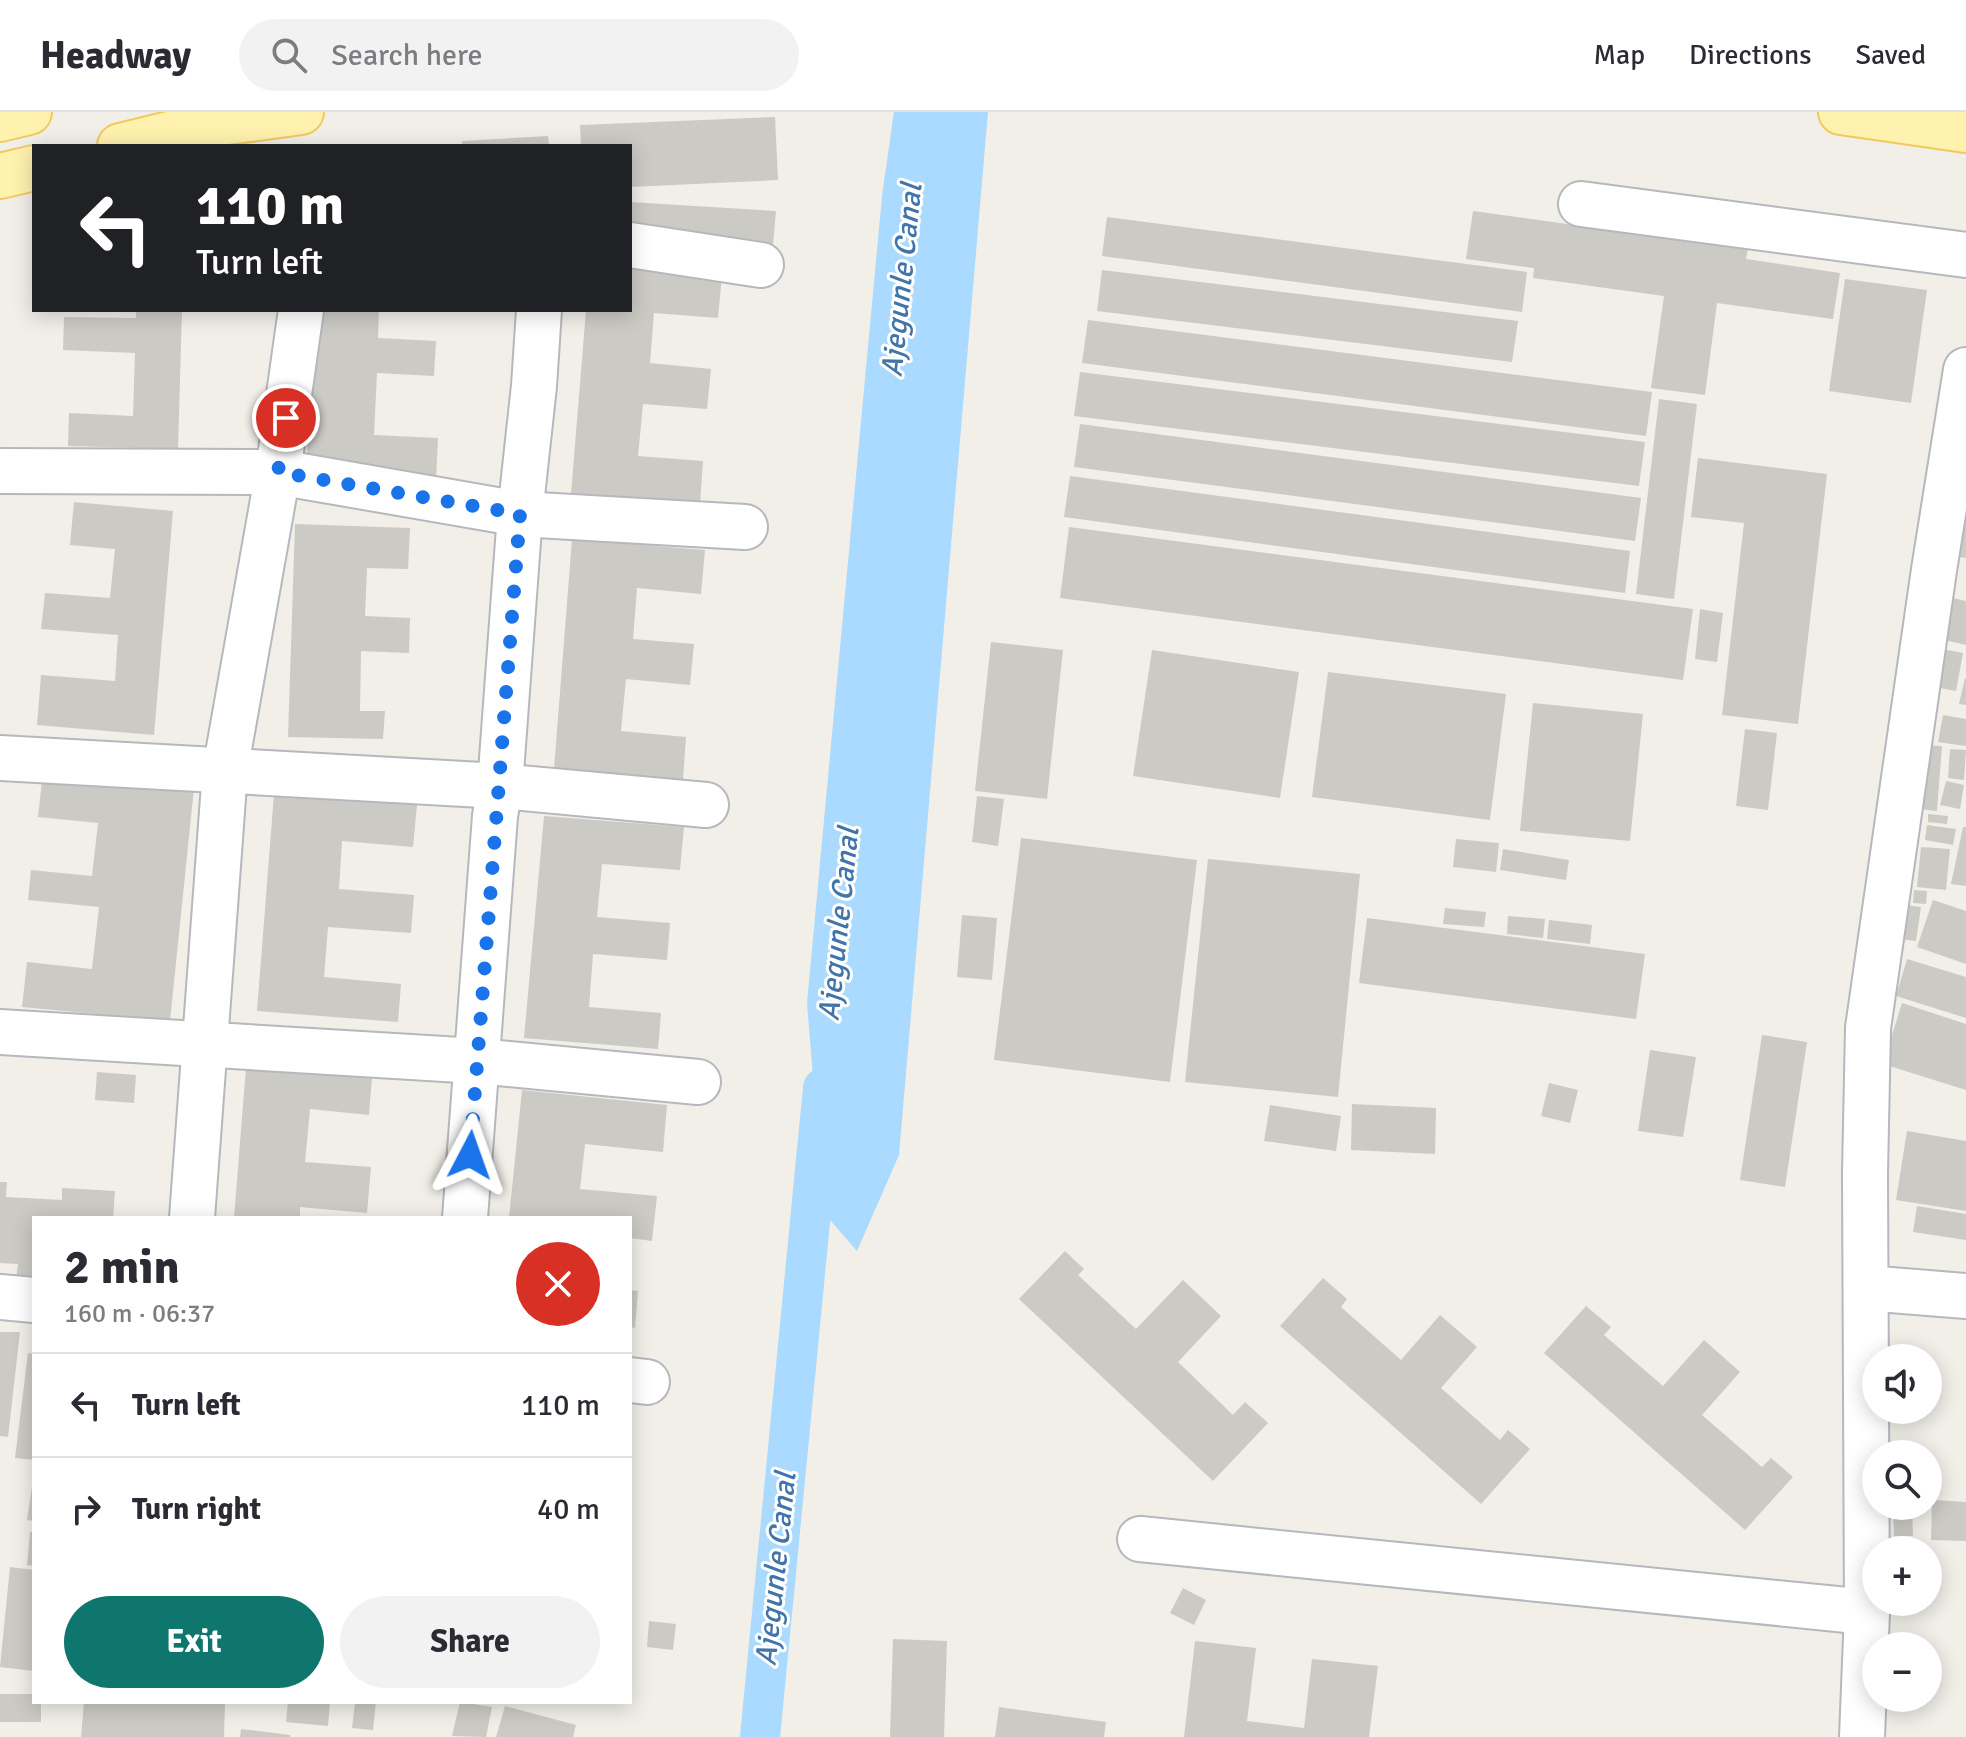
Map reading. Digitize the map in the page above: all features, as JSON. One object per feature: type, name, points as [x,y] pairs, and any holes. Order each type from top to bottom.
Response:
[{"type":"main road","points":[[0,119],[29,112]]},
{"type":"main road","points":[[128,144],[206,125],[301,112]]},
{"type":"main road","points":[[1841,112],[1966,130]]},
{"type":"main road","points":[[0,176],[32,168]]},
{"type":"street","points":[[1581,204],[1966,255]]},
{"type":"street","points":[[632,245],[761,265]]},
{"type":"street","points":[[192,1216],[225,771],[278,472],[301,312]]},
{"type":"street","points":[[465,1216],[495,816],[539,312]]},
{"type":"street","points":[[1867,1536],[1865,1173],[1868,1028],[1950,574],[1966,370]]},
{"type":"street","points":[[0,471],[278,472],[520,514],[745,527]]},
{"type":"street","points":[[0,758],[500,786],[706,805]]},
{"type":"street","points":[[0,1032],[477,1061],[698,1082]]},
{"type":"street","points":[[1866,1288],[1966,1296]]},
{"type":"street","points":[[0,1297],[32,1300]]},
{"type":"street","points":[[1140,1539],[1862,1611]]},
{"type":"street","points":[[1862,1737],[1867,1616]]},
{"type":"water","points":[[894,112],[988,112],[899,1155],[857,1251],[824,1213],[807,1003],[882,196]]},
{"type":"building","points":[[775,117],[778,180],[632,187],[632,144],[581,144],[580,125]]},
{"type":"building","points":[[548,136],[549,144],[462,144],[462,141]]},
{"type":"building","points":[[632,202],[776,211],[773,245],[632,237]]},
{"type":"building","points":[[1473,211],[1748,249],[1746,259],[1840,273],[1833,319],[1717,303],[1705,395],[1651,388],[1664,296],[1533,278],[1534,268],[1466,259]]},
{"type":"building","points":[[1107,217],[1527,272],[1522,312],[1102,256]]},
{"type":"building","points":[[632,267],[722,275],[718,318],[654,313],[650,363],[711,369],[707,409],[643,404],[638,456],[703,461],[700,505],[571,494],[586,312],[632,312]]},
{"type":"building","points":[[1102,270],[1518,321],[1512,362],[1097,311]]},
{"type":"building","points":[[1845,279],[1927,290],[1911,403],[1829,391]]},
{"type":"building","points":[[136,312],[182,312],[178,449],[68,446],[69,413],[133,416],[135,353],[63,350],[64,317],[136,318]]},
{"type":"building","points":[[315,312],[379,312],[378,338],[436,341],[434,376],[377,373],[374,435],[438,438],[436,480],[306,473]]},
{"type":"building","points":[[1088,320],[1652,392],[1646,436],[1082,363]]},
{"type":"building","points":[[1080,372],[1645,442],[1639,486],[1074,416]]},
{"type":"building","points":[[1659,399],[1697,404],[1674,599],[1636,594]]},
{"type":"building","points":[[1080,424],[1641,498],[1635,541],[1074,467]]},
{"type":"building","points":[[1698,458],[1827,474],[1798,724],[1722,715],[1744,523],[1691,517]]},
{"type":"building","points":[[1966,462],[1966,558],[1953,556]]},
{"type":"building","points":[[1070,476],[1630,551],[1625,593],[1064,517]]},
{"type":"building","points":[[74,502],[173,511],[154,735],[37,725],[41,675],[115,681],[118,635],[41,629],[45,593],[110,598],[115,549],[70,545]]},
{"type":"building","points":[[295,524],[410,528],[408,569],[367,568],[365,616],[410,618],[409,653],[361,651],[360,711],[385,711],[383,739],[288,737]]},
{"type":"building","points":[[1069,527],[1693,609],[1683,680],[1060,598]]},
{"type":"building","points":[[572,539],[705,550],[701,594],[637,588],[633,639],[694,644],[690,685],[626,679],[621,731],[686,737],[683,780],[554,769]]},
{"type":"building","points":[[1940,595],[1966,601],[1966,645],[1931,637]]},
{"type":"building","points":[[1700,609],[1723,613],[1717,662],[1695,659]]},
{"type":"building","points":[[991,642],[1063,650],[1047,799],[975,791]]},
{"type":"building","points":[[1937,648],[1963,653],[1956,691],[1930,686]]},
{"type":"building","points":[[1152,650],[1299,672],[1280,798],[1133,776]]},
{"type":"building","points":[[1328,672],[1506,694],[1490,820],[1312,797]]},
{"type":"building","points":[[1966,679],[1966,705],[1959,704]]},
{"type":"building","points":[[1533,703],[1643,714],[1630,841],[1520,831]]},
{"type":"building","points":[[1943,715],[1966,719],[1966,746],[1938,742]]},
{"type":"building","points":[[1745,729],[1777,733],[1768,810],[1736,806]]},
{"type":"building","points":[[1923,745],[1942,746],[1937,811],[1918,809]]},
{"type":"building","points":[[1950,749],[1966,750],[1964,780],[1948,778]]},
{"type":"building","points":[[43,772],[194,788],[170,1021],[22,1007],[27,962],[92,969],[99,907],[28,900],[31,870],[92,876],[98,823],[38,817]]},
{"type":"building","points":[[1946,781],[1964,785],[1960,809],[1940,805]]},
{"type":"building","points":[[274,794],[417,805],[413,847],[342,841],[339,889],[414,895],[411,933],[328,927],[324,977],[401,984],[398,1022],[257,1011]]},
{"type":"building","points":[[977,796],[1004,799],[998,846],[972,842]]},
{"type":"building","points":[[1928,814],[1948,816],[1947,824],[1928,822]]},
{"type":"building","points":[[544,816],[684,827],[680,870],[602,864],[597,917],[670,923],[667,960],[593,954],[589,1007],[661,1013],[658,1049],[524,1038]]},
{"type":"building","points":[[1927,825],[1956,829],[1953,845],[1925,840]]},
{"type":"building","points":[[1963,827],[1966,827],[1966,886],[1951,884]]},
{"type":"building","points":[[1021,838],[1197,860],[1170,1082],[994,1060]]},
{"type":"building","points":[[1456,839],[1499,843],[1496,872],[1453,867]]},
{"type":"building","points":[[1921,847],[1950,849],[1946,890],[1917,887]]},
{"type":"building","points":[[1503,849],[1569,860],[1566,880],[1500,870]]},
{"type":"building","points":[[1208,859],[1360,874],[1338,1097],[1185,1082]]},
{"type":"building","points":[[1914,890],[1927,891],[1926,904],[1913,903]]},
{"type":"building","points":[[1933,900],[1966,911],[1966,964],[1917,947]]},
{"type":"building","points":[[1897,904],[1921,907],[1916,941],[1892,938]]},
{"type":"building","points":[[1445,908],[1486,912],[1484,927],[1443,924]]},
{"type":"building","points":[[962,915],[997,918],[992,980],[957,977]]},
{"type":"building","points":[[1508,916],[1545,919],[1543,938],[1507,934]]},
{"type":"building","points":[[1367,918],[1645,954],[1636,1019],[1359,983]]},
{"type":"building","points":[[1549,920],[1592,925],[1590,944],[1547,939]]},
{"type":"building","points":[[1907,959],[1966,977],[1966,1018],[1896,996]]},
{"type":"building","points":[[1902,1003],[1966,1024],[1966,1090],[1883,1064]]},
{"type":"building","points":[[1762,1035],[1807,1042],[1785,1187],[1740,1180]]},
{"type":"building","points":[[1650,1050],[1696,1057],[1683,1137],[1638,1131]]},
{"type":"building","points":[[246,1067],[372,1077],[369,1115],[310,1109],[305,1162],[371,1167],[367,1213],[300,1207],[300,1216],[234,1216]]},
{"type":"building","points":[[97,1072],[136,1075],[134,1103],[95,1100]]},
{"type":"building","points":[[1549,1083],[1578,1090],[1570,1123],[1541,1116]]},
{"type":"building","points":[[522,1090],[667,1105],[663,1152],[585,1144],[580,1189],[657,1196],[652,1241],[632,1238],[632,1216],[509,1216]]},
{"type":"building","points":[[1352,1104],[1436,1108],[1435,1154],[1351,1150]]},
{"type":"building","points":[[1270,1105],[1341,1116],[1336,1151],[1264,1141]]},
{"type":"building","points":[[1907,1131],[1966,1141],[1966,1211],[1896,1200]]},
{"type":"building","points":[[0,1182],[7,1182],[6,1197],[62,1200],[62,1188],[115,1191],[113,1216],[32,1216],[32,1280],[16,1279],[18,1264],[0,1263]]},
{"type":"building","points":[[1917,1206],[1966,1214],[1966,1240],[1913,1232]]},
{"type":"building","points":[[1065,1251],[1084,1269],[1078,1275],[1136,1329],[1183,1280],[1221,1316],[1178,1362],[1233,1415],[1245,1402],[1268,1423],[1213,1481],[1019,1299]]},
{"type":"building","points":[[1323,1278],[1347,1299],[1341,1307],[1401,1360],[1440,1315],[1477,1347],[1441,1388],[1500,1440],[1508,1430],[1530,1449],[1481,1504],[1280,1326]]},
{"type":"building","points":[[632,1290],[638,1291],[635,1328],[632,1327]]},
{"type":"building","points":[[1586,1306],[1611,1327],[1604,1335],[1663,1386],[1704,1340],[1740,1372],[1702,1415],[1762,1467],[1771,1458],[1793,1477],[1745,1530],[1544,1353]]},
{"type":"building","points":[[0,1332],[20,1332],[8,1437],[0,1436]]},
{"type":"building","points":[[28,1353],[32,1354],[32,1460],[15,1458]]},
{"type":"building","points":[[32,1487],[32,1521],[27,1520]]},
{"type":"building","points":[[1942,1501],[1966,1502],[1966,1541],[1942,1540],[1942,1536],[1931,1536],[1932,1520],[1942,1520]]},
{"type":"building","points":[[1893,1520],[1912,1520],[1913,1536],[1894,1536]]},
{"type":"building","points":[[30,1532],[32,1532],[32,1566],[27,1565]]},
{"type":"building","points":[[10,1567],[32,1570],[32,1671],[0,1667]]},
{"type":"building","points":[[1183,1588],[1206,1600],[1194,1625],[1170,1613]]},
{"type":"building","points":[[649,1621],[676,1624],[673,1650],[647,1647]]},
{"type":"building","points":[[893,1639],[947,1641],[944,1737],[890,1737]]},
{"type":"building","points":[[1195,1641],[1256,1648],[1247,1721],[1304,1728],[1312,1659],[1378,1666],[1369,1737],[1184,1737]]},
{"type":"building","points":[[0,1694],[32,1694],[32,1704],[41,1704],[41,1722],[0,1722]]},
{"type":"building","points":[[84,1704],[225,1704],[224,1737],[81,1737]]},
{"type":"building","points":[[288,1704],[330,1704],[328,1726],[286,1722]]},
{"type":"building","points":[[355,1704],[376,1704],[373,1730],[352,1728]]},
{"type":"building","points":[[460,1704],[492,1707],[486,1737],[452,1736]]},
{"type":"building","points":[[505,1706],[576,1725],[573,1737],[496,1737]]},
{"type":"building","points":[[999,1707],[1106,1722],[1104,1737],[995,1737]]},
{"type":"building","points":[[241,1729],[290,1735],[290,1737],[240,1737]]},
{"type":"waterway","name":"Ajegunle Canal","points":[[760,1737],[823,1088]]},
{"type":"route","points":[[286,418],[278,472],[520,514],[470,1155]]}]
